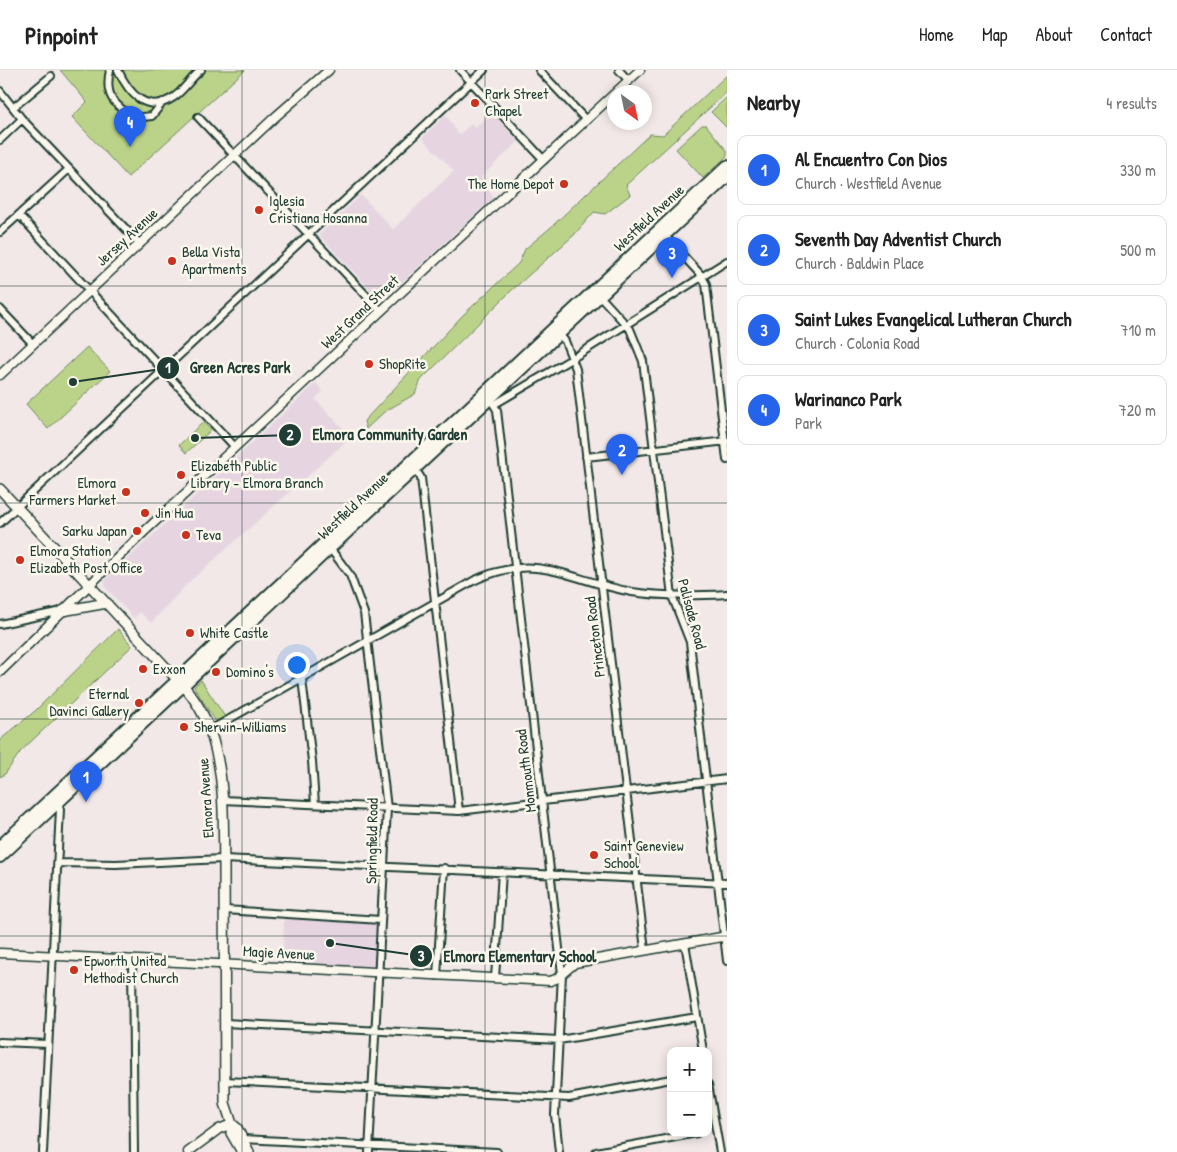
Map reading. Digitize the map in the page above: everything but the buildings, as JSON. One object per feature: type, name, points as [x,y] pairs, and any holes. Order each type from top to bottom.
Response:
[{"type":"main road","name":"Westfield Avenue","points":[[0,846],[56,799],[412,466],[490,398],[556,331],[662,232],[727,166]]},
{"type":"main road","name":"Westfield Avenue","points":[[662,232],[727,177]]},
{"type":"main road","name":"Elmora Avenue","points":[[0,489],[180,683],[197,704],[210,730],[219,763],[222,800],[226,964],[225,1103],[232,1124],[231,1133],[242,1152]]},
{"type":"main road","points":[[62,611],[107,603]]},
{"type":"main road","name":"Westfield Avenue","points":[[0,857],[56,799]]},
{"type":"main road","points":[[232,1124],[237,1128],[249,1152]]},
{"type":"street","points":[[110,70],[108,91],[116,106],[134,118],[152,116],[163,102]]},
{"type":"street","points":[[118,70],[134,96],[145,103],[163,102],[175,96],[201,70]]},
{"type":"street","name":"Jersey Avenue","points":[[0,375],[234,156],[329,70]]},
{"type":"street","points":[[460,70],[544,160]]},
{"type":"street","points":[[0,523],[484,70]]},
{"type":"street","points":[[539,70],[586,120]]},
{"type":"street","points":[[618,70],[628,81]]},
{"type":"street","name":"West Grand Street","points":[[624,85],[640,70]]},
{"type":"street","points":[[14,107],[52,76]]},
{"type":"street","points":[[0,91],[22,119],[140,244]]},
{"type":"street","name":"West Grand Street","points":[[0,672],[235,447],[607,100]]},
{"type":"street","points":[[198,116],[381,311]]},
{"type":"street","points":[[0,140],[22,119]]},
{"type":"street","points":[[0,232],[69,169]]},
{"type":"street","points":[[19,215],[235,447]]},
{"type":"street","points":[[662,232],[703,277],[707,288],[727,460]]},
{"type":"street","points":[[490,398],[573,358],[727,261]]},
{"type":"street","name":"Palisade Road","points":[[597,293],[627,325],[636,342],[645,367],[672,596],[690,642],[727,961]]},
{"type":"street","points":[[0,309],[33,344]]},
{"type":"street","name":"Princeton Road","points":[[556,331],[573,358],[645,950]]},
{"type":"street","name":"Monmouth Road","points":[[490,398],[516,568],[562,974],[555,1129],[560,1152]]},
{"type":"street","points":[[586,457],[726,441]]},
{"type":"street","points":[[412,466],[421,478],[459,811]]},
{"type":"street","name":"Springfield Road","points":[[327,545],[342,563],[358,593],[364,613],[387,808],[369,1148]]},
{"type":"street","points":[[210,730],[479,578],[516,568],[547,568],[632,592],[672,596],[727,594]]},
{"type":"street","points":[[0,624],[62,611]]},
{"type":"street","points":[[302,679],[315,804]]},
{"type":"street","points":[[222,800],[459,811],[727,779]]},
{"type":"street","points":[[43,1152],[60,809],[56,799]]},
{"type":"street","points":[[58,863],[116,864],[223,859],[384,865],[635,880],[727,883]]},
{"type":"street","points":[[437,976],[444,868]]},
{"type":"street","points":[[495,978],[502,872]]},
{"type":"street","points":[[225,910],[381,920]]},
{"type":"street","name":"Magie Avenue","points":[[0,953],[550,981],[575,963],[725,936]]},
{"type":"street","points":[[685,943],[702,1047]]},
{"type":"street","points":[[132,960],[134,1152]]},
{"type":"street","points":[[225,1022],[559,1040],[697,1017]]},
{"type":"street","points":[[0,1042],[48,1044]]},
{"type":"street","points":[[225,1081],[569,1098],[667,1080]]},
{"type":"street","points":[[709,1092],[720,1152]]},
{"type":"street","points":[[188,1152],[219,1129],[232,1124]]},
{"type":"street","points":[[712,1130],[716,1130]]},
{"type":"street","points":[[596,1152],[676,1137]]},
{"type":"street","points":[[243,1139],[369,1148],[496,1152]]},
{"type":"shaded area","points":[[492,112],[519,141],[481,177],[493,198],[388,295],[380,300],[319,235],[361,195],[393,229],[454,171],[422,138],[446,115],[459,135],[471,124],[475,128]]},
{"type":"shaded area","points":[[316,383],[323,391],[315,399],[351,437],[186,585],[151,623],[140,612],[134,618],[105,587],[105,580]]},
{"type":"shaded area","points":[[284,917],[377,924],[376,967],[283,963]]},
{"type":"green space","points":[[60,70],[245,70],[128,177],[72,117],[87,102]]},
{"type":"green space","points":[[727,75],[727,92],[626,185],[630,195],[605,214],[594,212],[574,235],[512,290],[421,380],[415,394],[384,412],[366,429],[364,421],[462,316],[519,263],[525,249],[549,229],[650,134],[663,135]]},
{"type":"green space","points":[[727,97],[727,128],[711,112]]},
{"type":"green space","points":[[702,125],[706,125],[727,151],[727,156],[703,178],[676,149]]},
{"type":"green space","points":[[87,347],[110,371],[48,429],[26,404]]},
{"type":"green space","points":[[203,422],[211,430],[186,453],[179,445]]},
{"type":"green space","points":[[118,629],[132,646],[21,751],[5,774],[0,777],[0,740],[35,711]]},
{"type":"green space","points":[[201,680],[225,717],[216,722],[194,687]]},
{"type":"place","name":"Park Street Chapel","points":[[475,103]]},
{"type":"place","name":"Warinanco Park","points":[[130,147]]},
{"type":"place","name":"The Home Depot","points":[[564,184]]},
{"type":"place","name":"Iglesia Cristiana Hosanna","points":[[259,210]]},
{"type":"place","name":"Bella Vista Apartments","points":[[172,261]]},
{"type":"place","name":"Saint Lukes Evangelical Lutheran Church","points":[[672,278]]},
{"type":"place","name":"ShopRite","points":[[369,364]]},
{"type":"place","name":"Green Acres Park","points":[[73,382]]},
{"type":"place","name":"Elmora Community Garden","points":[[195,438]]},
{"type":"place","name":"Elizabeth Public Library - Elmora Branch","points":[[181,475]]},
{"type":"place","name":"Seventh Day Adventist Church","points":[[622,475]]},
{"type":"place","name":"Elmora Farmers Market","points":[[126,492]]},
{"type":"place","name":"Jin Hua","points":[[145,513]]},
{"type":"place","name":"Sarku Japan","points":[[137,531]]},
{"type":"place","name":"Teva","points":[[186,535]]},
{"type":"place","name":"Elmora Station Elizabeth Post Office","points":[[20,560]]},
{"type":"place","name":"White Castle","points":[[190,633]]},
{"type":"place","name":"Exxon","points":[[143,669]]},
{"type":"place","name":"Domino's","points":[[216,672]]},
{"type":"place","name":"Eternal Davinci Gallery","points":[[139,703]]},
{"type":"place","name":"Sherwin-Williams","points":[[184,727]]},
{"type":"place","name":"Al Encuentro Con Dios","points":[[86,802]]},
{"type":"place","name":"Saint Geneview School","points":[[594,855]]},
{"type":"place","name":"Elmora Elementary School","points":[[330,943]]},
{"type":"place","name":"Epworth United Methodist Church","points":[[74,970]]}]
